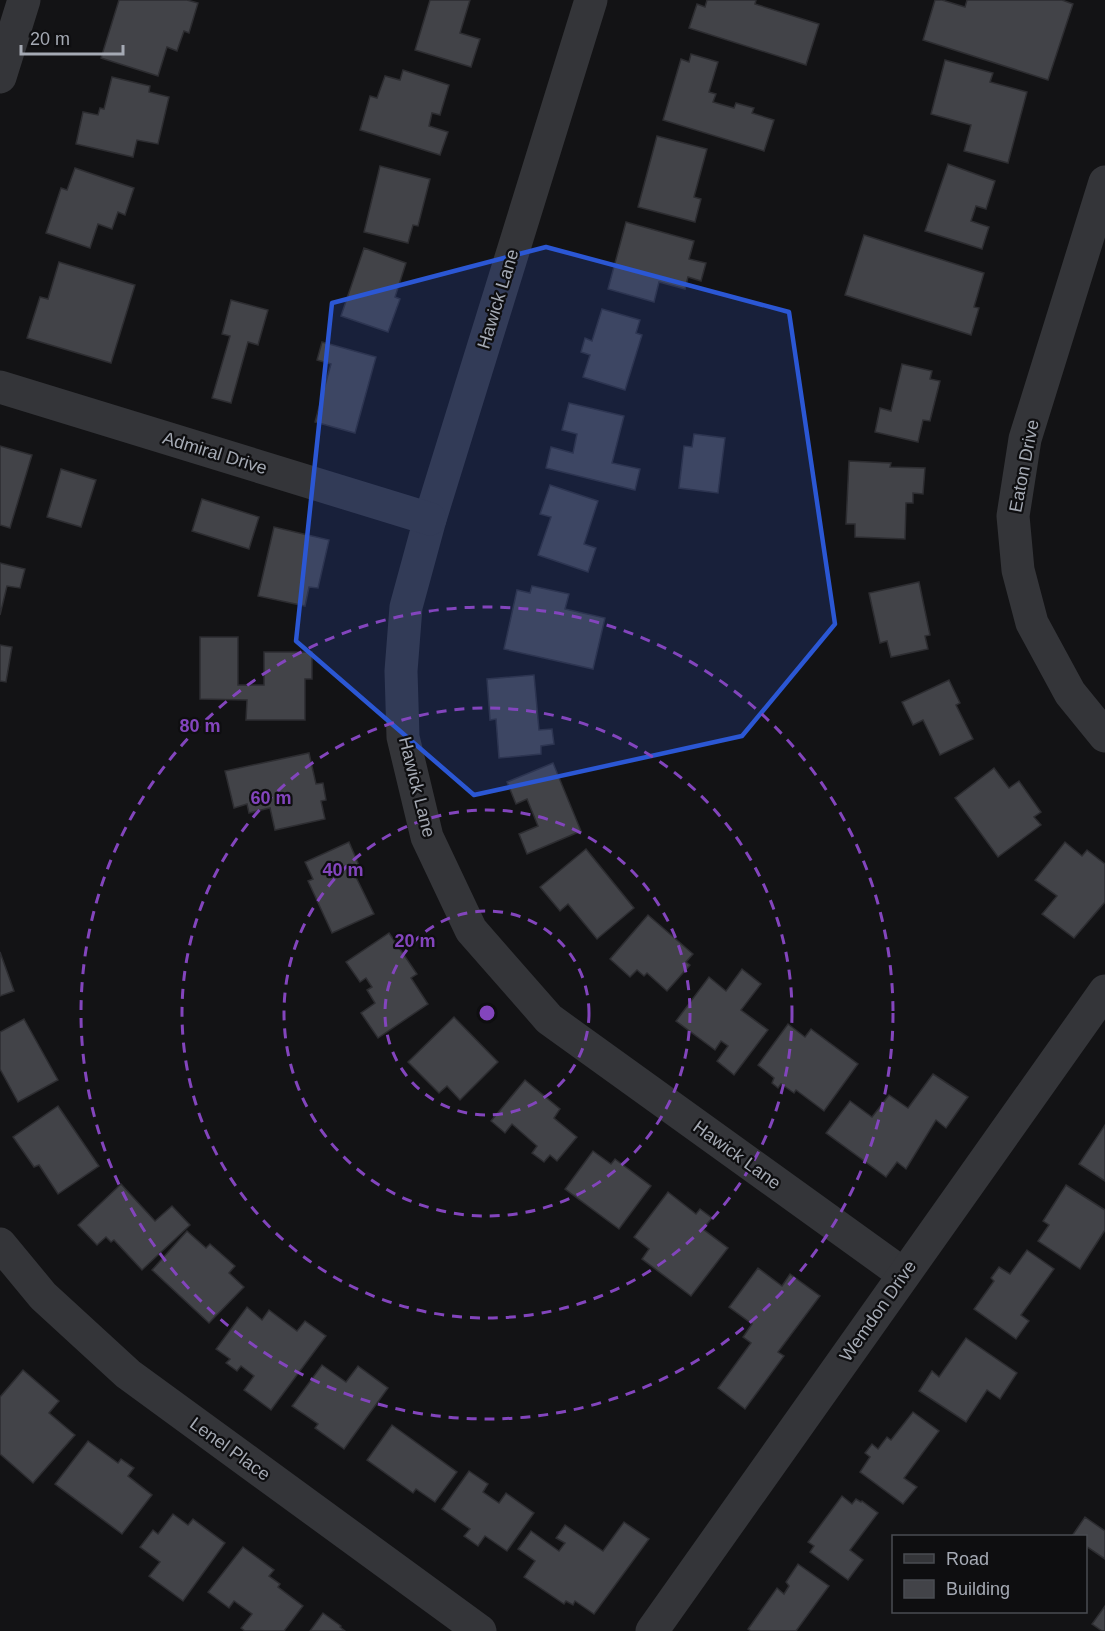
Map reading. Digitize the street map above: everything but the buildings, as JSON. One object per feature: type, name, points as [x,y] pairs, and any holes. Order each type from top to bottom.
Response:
[{"type":"street","points":[[0,77],[24,0]]},
{"type":"street","name":"Hawick Lane","points":[[591,0],[430,519],[406,607],[400,671],[403,736],[427,837],[471,930],[549,1019],[903,1274]]},
{"type":"street","name":"Eaton Drive","points":[[1105,182],[1026,439],[1013,516],[1018,570],[1032,623],[1070,693],[1105,736]]},
{"type":"street","name":"Admiral Drive","points":[[0,387],[430,519]]},
{"type":"street","name":"Wemdon Drive","points":[[652,1631],[1105,991]]},
{"type":"street","name":"Lenel Place","points":[[0,1244],[43,1296],[128,1374],[480,1631]]},
{"type":"highlighted area","points":[[546,247],[789,312],[835,624],[742,736],[474,795],[296,641],[332,303]]}]
